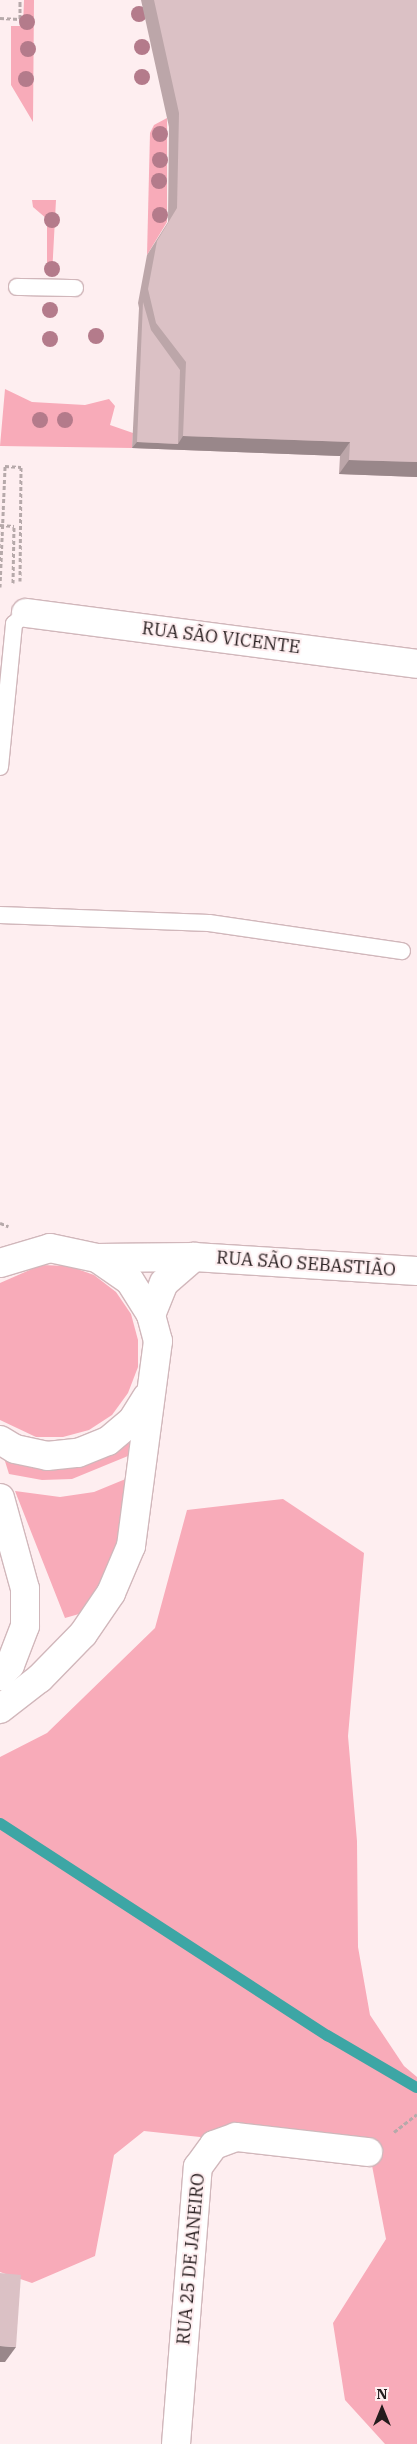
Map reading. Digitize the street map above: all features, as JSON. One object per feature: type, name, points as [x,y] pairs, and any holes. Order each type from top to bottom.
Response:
[{"type":"street","name":"RUA SÃO VICENTE","points":[[26,613],[417,664]]},
{"type":"street","points":[[0,1708],[40,1678],[83,1634],[111,1593],[131,1546],[149,1394],[158,1341],[151,1315],[130,1281],[97,1258],[50,1248],[6,1255]]},
{"type":"street","name":"RUA SÃO SEBASTIÃO","points":[[151,1315],[164,1283],[194,1257]]},
{"type":"street","name":"RUA SÃO SEBASTIÃO","points":[[97,1258],[194,1257],[417,1271]]},
{"type":"street","points":[[0,1440],[46,1456],[78,1453],[108,1441],[132,1421],[149,1394]]},
{"type":"street","points":[[0,1498],[25,1589],[25,1626],[10,1665],[0,1676]]},
{"type":"street","name":"RUA 25 DE JANEIRO","points":[[176,2444],[198,2167],[214,2145],[236,2137],[368,2152]]},
{"type":"lane","points":[[17,287],[75,288]]},
{"type":"lane","points":[[0,768],[14,624],[26,613]]},
{"type":"lane","points":[[0,915],[209,924],[402,951]]},
{"type":"path","points":[[0,18],[20,18],[20,0]]},
{"type":"path","points":[[0,525],[14,526],[13,587],[20,587],[21,467],[5,466],[0,587]]},
{"type":"shaded area","points":[[24,0],[34,0],[33,122],[11,85],[11,26],[23,26]]},
{"type":"shaded area","points":[[167,118],[167,222],[147,255],[150,133],[154,125]]},
{"type":"shaded area","points":[[32,200],[56,200],[52,275],[47,271],[47,219],[33,207]]},
{"type":"shaded area","points":[[5,389],[32,402],[85,405],[109,399],[115,406],[110,425],[133,433],[132,448],[0,446]]},
{"type":"shaded area","points":[[41,1265],[69,1266],[94,1275],[116,1292],[131,1314],[138,1340],[138,1367],[128,1393],[112,1415],[89,1430],[63,1437],[36,1437],[0,1420],[0,1283]]},
{"type":"shaded area","points":[[130,1438],[128,1456],[72,1479],[42,1480],[9,1474],[4,1458]]},
{"type":"shaded area","points":[[128,1478],[127,1515],[114,1562],[79,1614],[65,1618],[15,1491],[60,1497],[94,1492]]},
{"type":"shaded area","points":[[283,1499],[364,1553],[348,1736],[357,1841],[358,1947],[370,2015],[404,2066],[417,2077],[417,2444],[385,2444],[345,2400],[333,2323],[386,2239],[370,2155],[144,2131],[114,2155],[95,2256],[32,2283],[0,2272],[0,1757],[47,1733],[155,1628],[187,1510]]},
{"type":"building","points":[[154,0],[417,0],[417,462],[349,460],[350,442],[183,436],[186,362],[156,323],[148,289],[157,241],[177,208],[179,113]]},
{"type":"building","points":[[143,302],[151,330],[180,370],[178,444],[137,442]]},
{"type":"building","points":[[0,2273],[21,2275],[16,2347],[0,2346]]},
{"type":"waterway","points":[[0,1823],[327,2035],[416,2087]]}]
